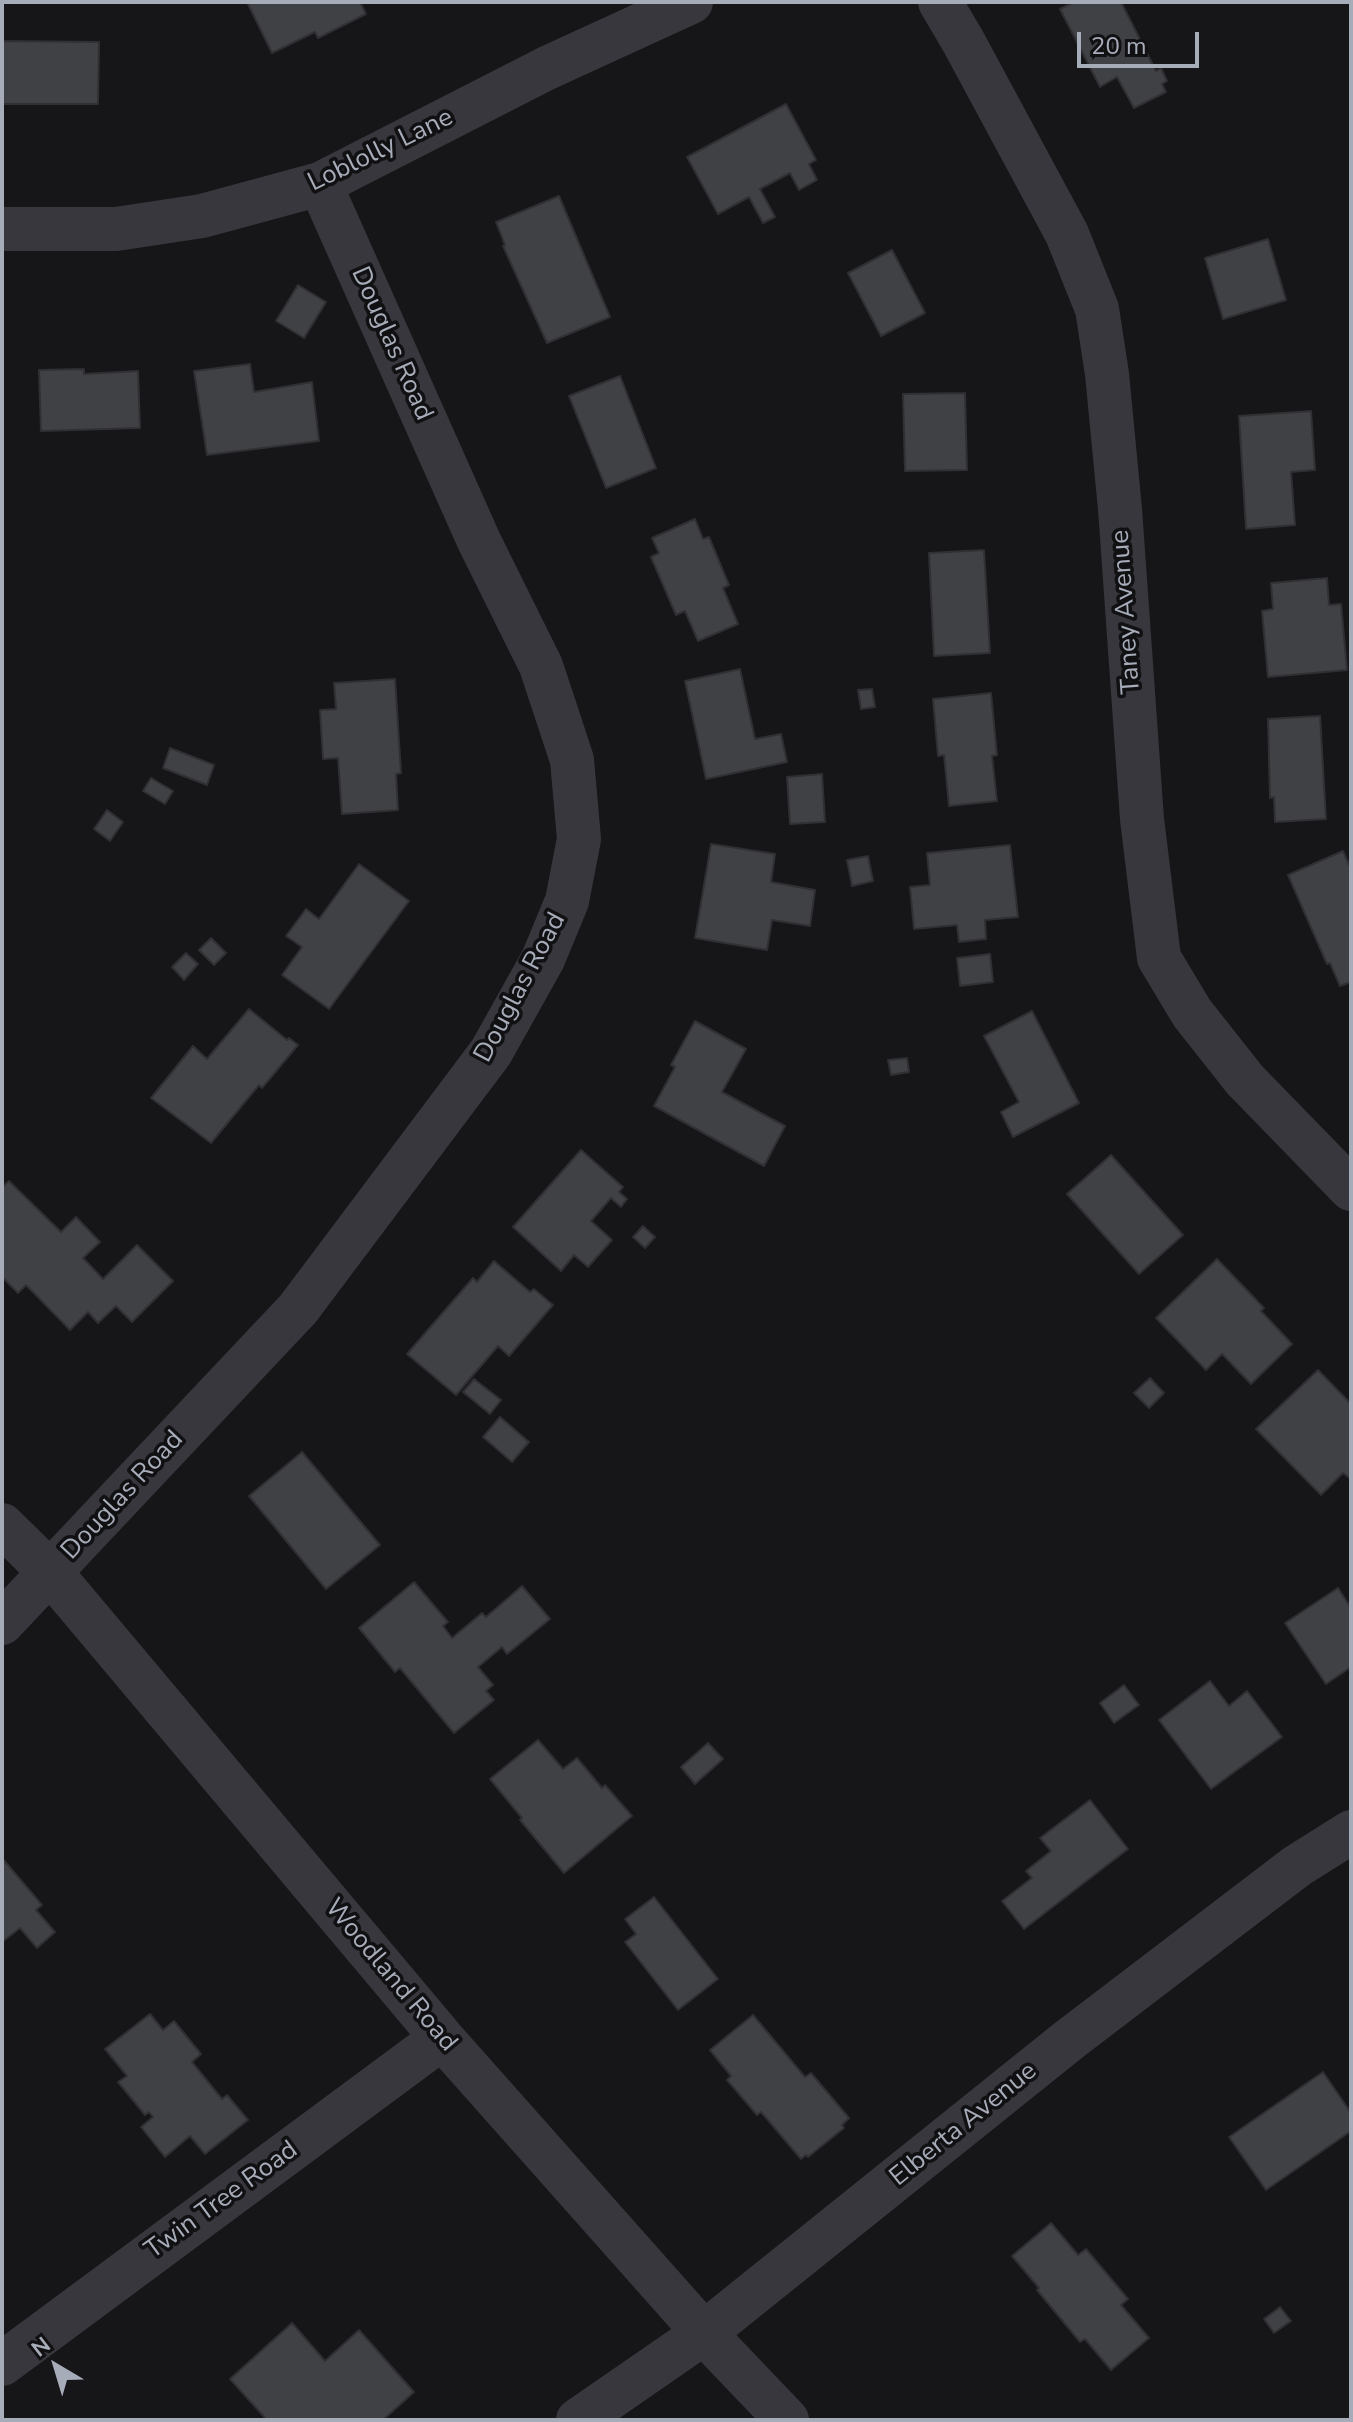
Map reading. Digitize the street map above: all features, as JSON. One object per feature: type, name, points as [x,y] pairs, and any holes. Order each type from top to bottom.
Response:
[{"type":"street","name":"Loblolly Lane","points":[[2,229],[116,229],[202,216],[320,184],[547,68],[691,2]]},
{"type":"street","name":"Taney Avenue","points":[[940,2],[1067,234],[1097,309],[1107,374],[1120,509],[1142,819],[1159,958],[1192,1013],[1245,1080],[1351,1189]]},
{"type":"street","name":"Douglas Road","points":[[2,1623],[298,1309],[491,1052],[543,959],[567,901],[579,839],[572,760],[541,666],[479,541],[320,184]]},
{"type":"street","name":"Woodland Road","points":[[2,1525],[51,1573],[442,2038],[704,2333],[787,2420]]},
{"type":"street","name":"Elberta Avenue","points":[[578,2420],[704,2333],[1082,2030],[1297,1866],[1351,1832]]},
{"type":"street","name":"Twin Tree Road","points":[[2,2364],[442,2038]]},
{"type":"building","points":[[247,2],[360,2],[366,14],[318,38],[315,32],[272,53]]},
{"type":"building","points":[[1074,2],[1121,2],[1156,71],[1161,68],[1167,81],[1162,84],[1166,92],[1134,108],[1117,77],[1100,87],[1060,9]]},
{"type":"building","points":[[2,41],[99,42],[98,104],[2,104]]},
{"type":"building","points":[[786,104],[816,160],[809,164],[817,180],[799,190],[790,173],[760,189],[775,217],[763,223],[749,197],[718,214],[687,157]]},
{"type":"building","points":[[559,196],[610,317],[547,343],[503,246],[496,222]]},
{"type":"building","points":[[1268,239],[1286,300],[1223,319],[1205,258]]},
{"type":"building","points":[[892,250],[925,313],[881,336],[848,273]]},
{"type":"building","points":[[298,285],[326,302],[304,338],[276,321]]},
{"type":"building","points":[[250,364],[254,392],[312,382],[319,441],[207,455],[194,371]]},
{"type":"building","points":[[84,369],[84,374],[138,371],[140,428],[41,431],[39,370]]},
{"type":"building","points":[[620,376],[656,468],[606,488],[569,396]]},
{"type":"building","points":[[965,393],[967,470],[905,471],[903,394]]},
{"type":"building","points":[[1311,411],[1315,470],[1291,472],[1295,525],[1246,529],[1239,416]]},
{"type":"building","points":[[695,519],[703,539],[709,537],[729,585],[723,588],[738,624],[698,641],[685,611],[676,615],[651,557],[659,553],[652,538]]},
{"type":"building","points":[[984,550],[990,653],[934,656],[929,553]]},
{"type":"building","points":[[1327,578],[1329,605],[1341,604],[1347,670],[1268,677],[1262,611],[1273,609],[1271,583]]},
{"type":"building","points":[[740,669],[755,739],[781,734],[787,762],[706,779],[685,681]]},
{"type":"building","points":[[395,679],[401,773],[396,774],[398,810],[342,814],[338,758],[323,759],[320,710],[336,709],[334,683]]},
{"type":"building","points":[[872,689],[875,707],[861,709],[858,690]]},
{"type":"building","points":[[991,693],[997,755],[992,756],[997,801],[949,806],[944,755],[938,756],[933,699]]},
{"type":"building","points":[[1320,716],[1326,819],[1275,822],[1274,797],[1270,798],[1268,719]]},
{"type":"building","points":[[170,748],[214,765],[207,785],[163,768]]},
{"type":"building","points":[[822,774],[825,822],[790,824],[787,777]]},
{"type":"building","points":[[151,778],[173,791],[165,804],[143,791]]},
{"type":"building","points":[[107,810],[123,822],[110,841],[94,829]]},
{"type":"building","points":[[711,844],[775,854],[771,882],[815,890],[810,926],[772,920],[767,950],[695,938]]},
{"type":"building","points":[[1010,845],[1018,917],[985,920],[986,939],[959,942],[957,925],[914,929],[910,887],[930,885],[927,853]]},
{"type":"building","points":[[1343,851],[1351,869],[1351,982],[1340,986],[1330,963],[1327,964],[1288,875]]},
{"type":"building","points":[[868,856],[873,881],[852,886],[847,860]]},
{"type":"building","points":[[359,864],[409,901],[329,1009],[282,975],[302,947],[286,936],[306,909],[319,919]]},
{"type":"building","points":[[211,938],[226,953],[214,965],[199,950]]},
{"type":"building","points":[[186,953],[198,964],[184,980],[172,967]]},
{"type":"building","points":[[990,954],[993,982],[960,986],[957,958]]},
{"type":"building","points":[[249,1009],[287,1040],[289,1038],[298,1045],[262,1088],[259,1085],[211,1143],[151,1098],[193,1046],[207,1059]]},
{"type":"building","points":[[1032,1011],[1079,1103],[1013,1137],[1001,1112],[1019,1102],[984,1036]]},
{"type":"building","points":[[695,1021],[746,1049],[722,1092],[785,1126],[764,1166],[654,1106],[675,1067],[671,1065]]},
{"type":"building","points":[[907,1058],[909,1072],[891,1075],[888,1060]]},
{"type":"building","points":[[581,1150],[623,1187],[619,1192],[627,1199],[621,1207],[611,1198],[591,1221],[612,1240],[588,1267],[574,1255],[561,1271],[513,1227]]},
{"type":"building","points":[[1111,1155],[1183,1235],[1139,1274],[1067,1194]]},
{"type":"building","points":[[9,1181],[61,1232],[76,1217],[100,1242],[83,1258],[103,1279],[137,1245],[173,1281],[132,1322],[116,1306],[98,1323],[88,1312],[70,1330],[26,1285],[18,1293],[2,1277],[2,1187]]},
{"type":"building","points":[[643,1226],[655,1237],[645,1248],[633,1237]]},
{"type":"building","points":[[1217,1259],[1264,1308],[1261,1311],[1292,1344],[1251,1384],[1222,1354],[1206,1370],[1156,1318]]},
{"type":"building","points":[[494,1261],[530,1292],[534,1289],[553,1305],[509,1356],[498,1346],[456,1395],[407,1354],[473,1278],[477,1282]]},
{"type":"building","points":[[1318,1370],[1351,1404],[1351,1479],[1343,1473],[1321,1495],[1256,1429]]},
{"type":"building","points":[[1150,1378],[1164,1393],[1149,1408],[1134,1393]]},
{"type":"building","points":[[474,1379],[501,1400],[490,1414],[463,1392]]},
{"type":"building","points":[[500,1417],[529,1442],[512,1462],[483,1437]]},
{"type":"building","points":[[302,1452],[380,1545],[326,1589],[249,1496]]},
{"type":"building","points":[[414,1582],[448,1622],[443,1626],[452,1638],[482,1613],[486,1617],[522,1586],[550,1619],[507,1654],[502,1647],[478,1667],[493,1685],[486,1691],[494,1700],[454,1733],[400,1668],[395,1672],[359,1628]]},
{"type":"building","points":[[1338,1588],[1349,1605],[1351,1603],[1351,1667],[1326,1684],[1285,1623]]},
{"type":"building","points":[[1210,1681],[1229,1706],[1247,1691],[1282,1737],[1211,1789],[1159,1720]]},
{"type":"building","points":[[1124,1685],[1139,1705],[1114,1723],[1100,1703]]},
{"type":"building","points":[[538,1740],[563,1769],[577,1758],[602,1788],[605,1785],[632,1816],[564,1873],[490,1779]]},
{"type":"building","points":[[708,1743],[723,1759],[695,1784],[681,1767]]},
{"type":"building","points":[[1090,1800],[1128,1849],[1024,1929],[1002,1901],[1032,1878],[1026,1871],[1051,1851],[1040,1838]]},
{"type":"building","points":[[2,1858],[42,1905],[36,1910],[55,1932],[37,1948],[20,1928],[2,1942]]},
{"type":"building","points":[[654,1897],[718,1979],[678,2010],[625,1942],[636,1934],[625,1919]]},
{"type":"building","points":[[150,2014],[163,2030],[174,2021],[201,2054],[192,2062],[222,2099],[227,2095],[248,2120],[205,2154],[190,2136],[165,2157],[141,2127],[153,2117],[149,2112],[145,2115],[118,2082],[127,2076],[105,2049]]},
{"type":"building","points":[[753,2015],[805,2077],[811,2073],[849,2118],[842,2125],[844,2128],[808,2157],[806,2155],[801,2159],[761,2112],[757,2115],[727,2080],[731,2076],[710,2050]]},
{"type":"building","points":[[1323,2072],[1351,2113],[1351,2131],[1266,2190],[1229,2137]]},
{"type":"building","points":[[1051,2223],[1078,2255],[1086,2249],[1128,2299],[1121,2305],[1149,2338],[1111,2370],[1085,2339],[1080,2342],[1012,2256]]},
{"type":"building","points":[[1280,2307],[1291,2321],[1274,2333],[1264,2319]]},
{"type":"building","points":[[292,2323],[325,2361],[359,2330],[414,2392],[383,2420],[267,2420],[230,2379]]}]
